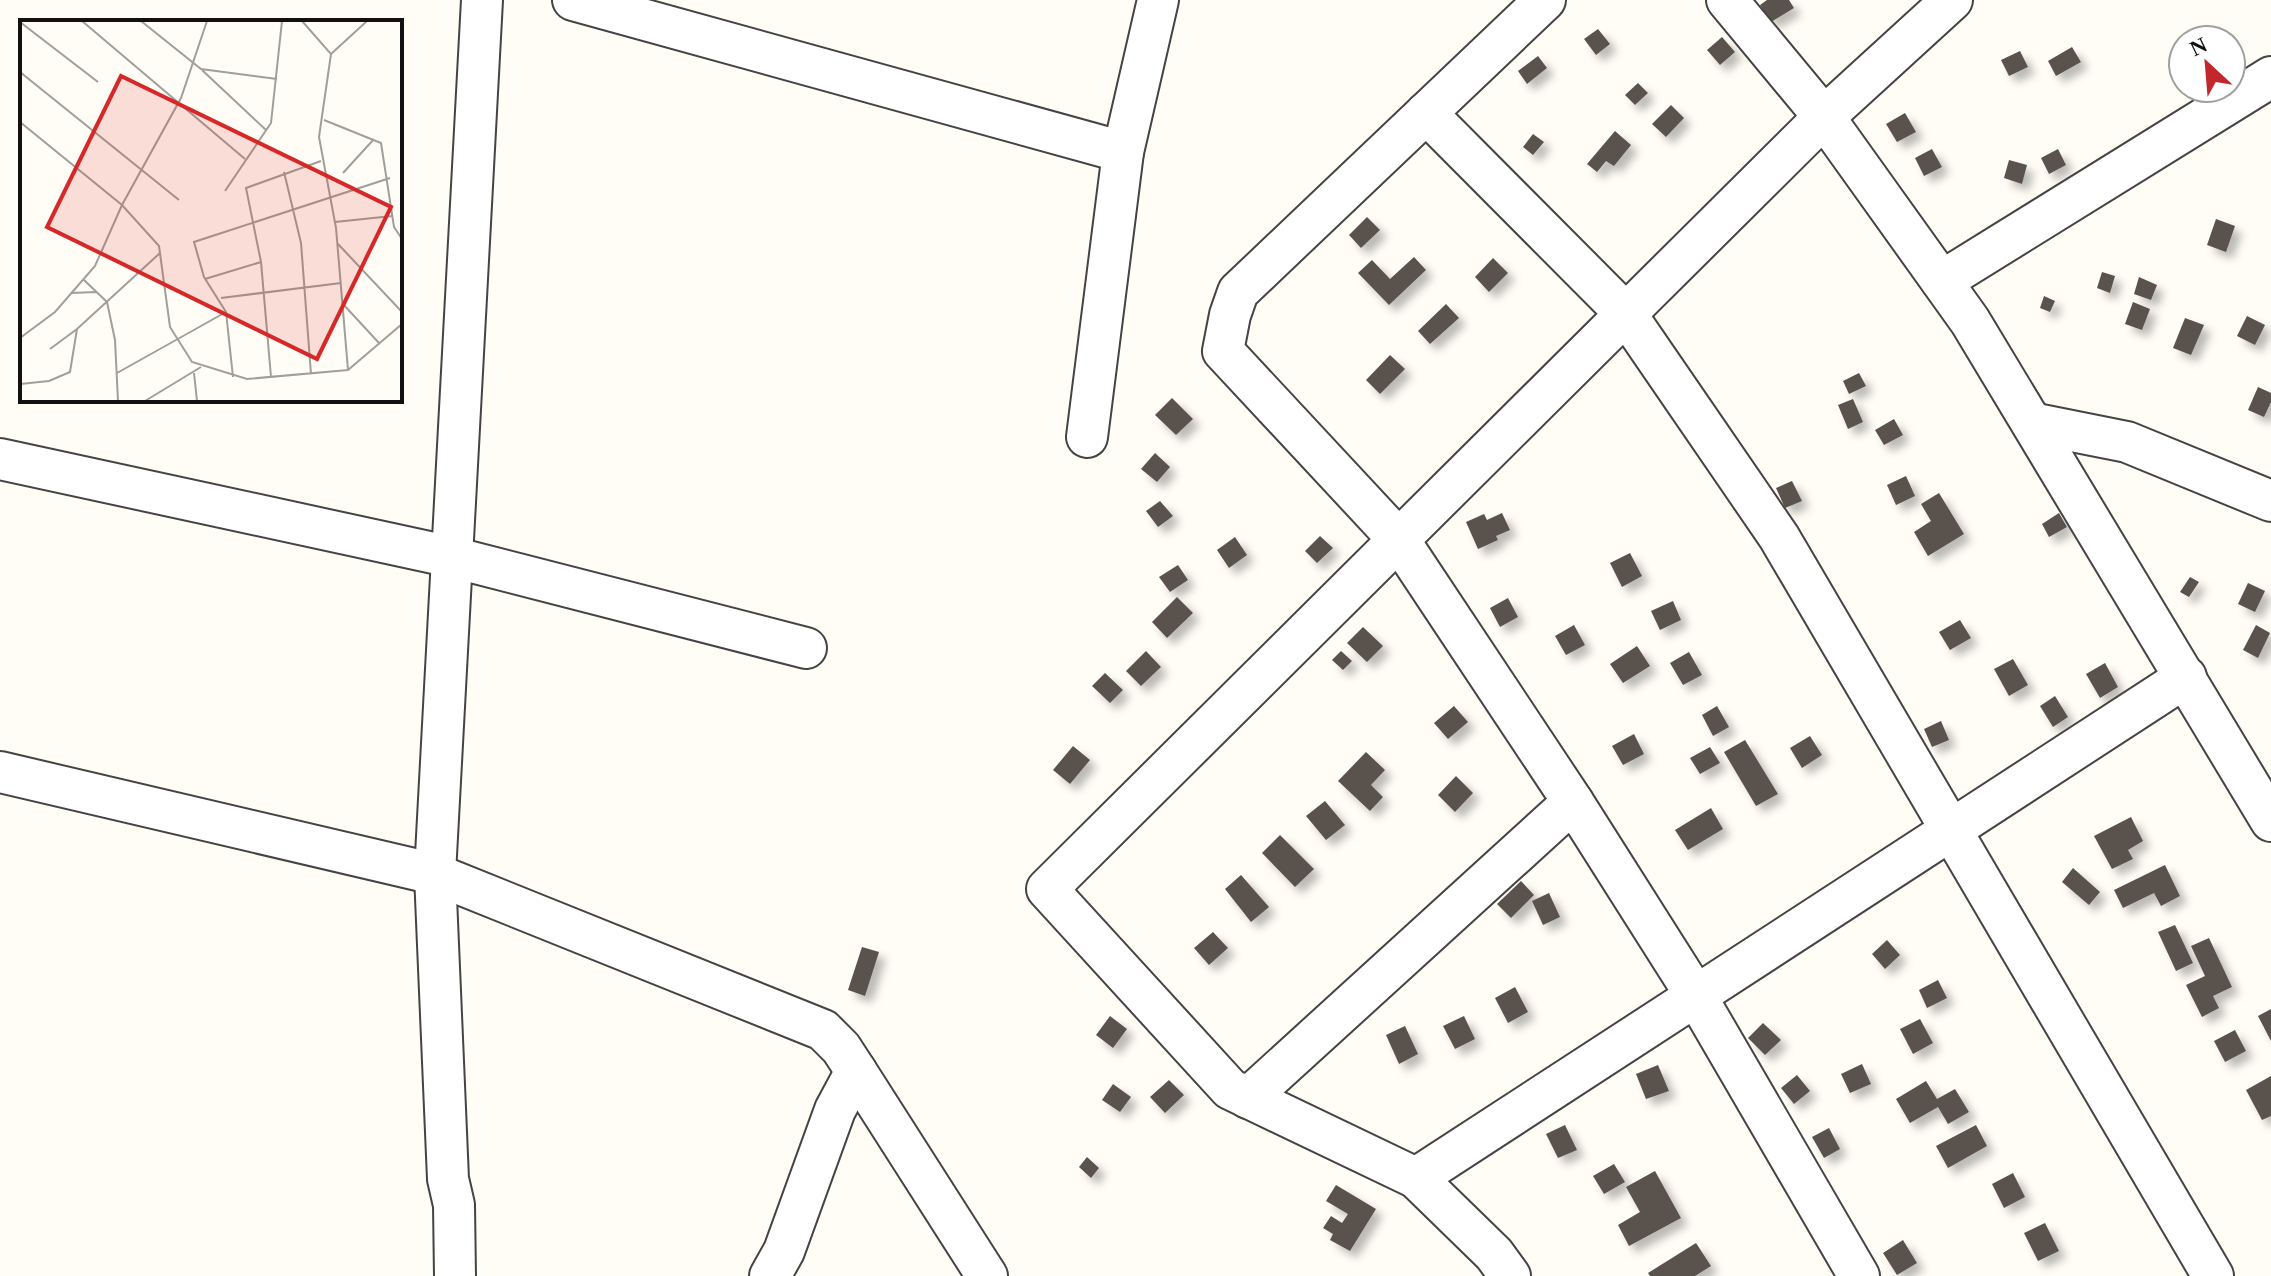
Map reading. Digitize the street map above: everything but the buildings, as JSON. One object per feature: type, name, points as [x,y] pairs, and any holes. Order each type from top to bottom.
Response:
[{"type":"street","points":[[455,1276],[454,1205],[448,1179],[435,874],[482,0]]},
{"type":"street","points":[[573,0],[1123,152]]},
{"type":"street","points":[[1087,437],[1123,152],[1158,0]]},
{"type":"street","points":[[1545,0],[1238,292],[1223,351],[1399,540],[1573,802],[1696,996],[1859,1276]]},
{"type":"street","points":[[1727,0],[1824,117],[1970,321],[2270,817]]},
{"type":"street","points":[[1495,1269],[1416,1178],[1230,1089],[1047,889],[1824,117],[1952,0]]},
{"type":"street","points":[[1942,281],[2271,77]]},
{"type":"street","points":[[1426,113],[1626,314],[1779,537],[2213,1276]]},
{"type":"street","points":[[2032,423],[2127,442],[2271,501]]},
{"type":"street","points":[[0,459],[452,557],[806,648]]},
{"type":"street","points":[[1416,1178],[2186,677]]},
{"type":"street","points":[[0,772],[435,874],[823,1030],[841,1048],[987,1276]]},
{"type":"street","points":[[1248,1098],[1573,802]]},
{"type":"street","points":[[770,1276],[784,1251],[835,1110],[856,1071]]}]
